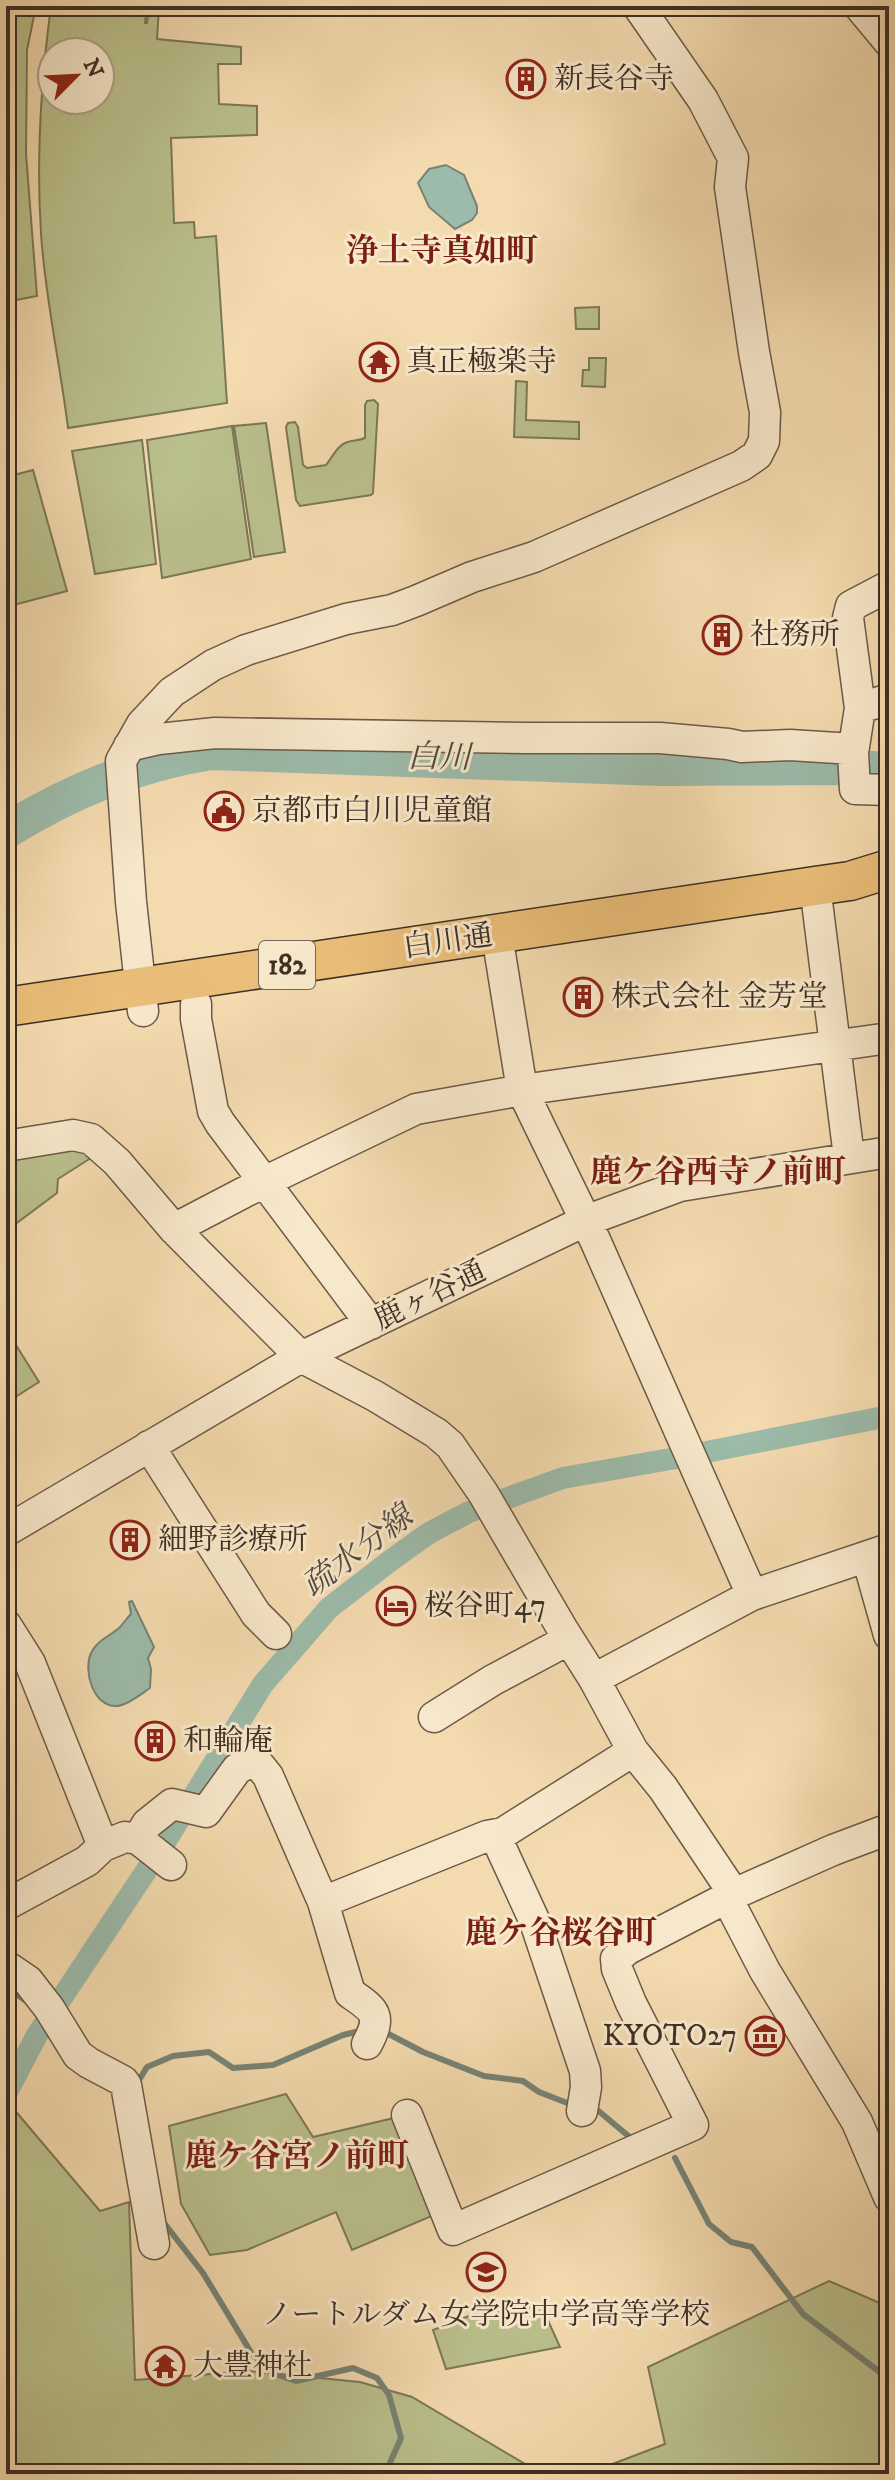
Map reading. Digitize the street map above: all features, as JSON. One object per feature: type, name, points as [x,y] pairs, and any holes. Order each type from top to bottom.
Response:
[{"type":"main road","name":"白川通","points":[[817,899],[850,881],[889,869]]},
{"type":"main road","name":"白川通","points":[[6,1033],[142,999],[196,1004],[499,946],[645,910],[889,895]]},
{"type":"main road","name":"白川通","points":[[6,1007],[142,999],[499,946]]},
{"type":"street","points":[[142,999],[131,902],[124,763],[142,724],[172,692],[213,665],[246,650],[346,619],[392,610],[472,577],[534,557],[741,466],[757,455],[764,441],[765,412],[730,187],[733,158],[703,100],[638,6]]},
{"type":"street","points":[[859,6],[889,42]]},
{"type":"street","points":[[889,586],[851,606],[848,618],[860,708],[854,761],[855,789],[889,790]]},
{"type":"street","points":[[860,708],[889,699]]},
{"type":"street","points":[[124,763],[180,736],[230,733],[660,738],[742,747],[790,745],[854,761]]},
{"type":"street","points":[[817,899],[849,1157]]},
{"type":"street","points":[[499,946],[522,1090],[585,1221],[752,1595]]},
{"type":"street","points":[[196,1004],[213,1111],[371,1324]]},
{"type":"street","points":[[174,1229],[416,1109],[522,1090],[889,1038]]},
{"type":"street","points":[[6,1146],[73,1135],[91,1139],[117,1162],[174,1229],[301,1357],[436,1433],[461,1458],[594,1679],[633,1751],[663,1788],[730,1896],[765,1971],[857,2122],[889,2197]]},
{"type":"street","name":"鹿ヶ谷通","points":[[6,1531],[301,1357],[585,1221],[680,1186],[889,1152]]},
{"type":"street","points":[[149,1446],[256,1614],[276,1634]]},
{"type":"street","points":[[594,1679],[752,1595],[878,1553],[889,1635]]},
{"type":"street","points":[[434,1717],[493,1680],[568,1640]]},
{"type":"street","points":[[10,1642],[30,1663],[103,1846]]},
{"type":"street","points":[[323,1902],[487,1836],[503,1833],[633,1751]]},
{"type":"street","points":[[6,1905],[87,1861],[103,1846],[125,1837],[156,1854],[147,1824],[172,1804],[206,1812],[237,1769],[250,1762],[260,1766],[268,1776],[323,1902],[350,1993],[375,2013],[372,2035]]},
{"type":"street","points":[[407,2115],[453,2230],[693,2125],[631,2003],[616,1959],[628,1949],[730,1896],[889,1829]]},
{"type":"street","points":[[495,1835],[535,1922],[585,2071],[583,2106]]},
{"type":"street","points":[[6,1966],[28,1981],[78,2055],[126,2085],[154,2244]]},
{"type":"green space","points":[[6,6],[36,6],[27,50],[26,154],[37,296],[6,302]]},
{"type":"green space","points":[[51,6],[134,8],[134,13],[146,13],[145,23],[149,8],[159,8],[157,39],[241,47],[241,64],[218,64],[219,104],[257,106],[257,135],[171,138],[174,223],[194,222],[195,238],[216,236],[227,403],[68,428],[41,233],[41,116],[116,116],[116,36],[48,36]]},
{"type":"green space","points":[[599,307],[599,329],[576,329],[575,308]]},
{"type":"green space","points":[[589,358],[606,358],[605,387],[582,386],[583,370],[589,370]]},
{"type":"green space","points":[[516,381],[527,382],[526,420],[579,422],[579,439],[514,437]]},
{"type":"green space","points":[[374,400],[378,404],[373,493],[300,506],[296,500],[286,427],[288,423],[295,422],[298,427],[303,465],[307,468],[326,465],[342,445],[365,438],[365,405],[367,401]]},
{"type":"green space","points":[[266,423],[285,552],[254,557],[234,426]]},
{"type":"green space","points":[[232,426],[251,559],[162,578],[147,440]]},
{"type":"green space","points":[[142,440],[156,564],[95,574],[72,451]]},
{"type":"green space","points":[[33,470],[67,591],[6,607],[6,477]]},
{"type":"green space","points":[[73,1146],[94,1156],[58,1179],[57,1193],[6,1231],[6,1156]]},
{"type":"green space","points":[[6,1329],[39,1382],[6,1403]]},
{"type":"green space","points":[[286,2094],[313,2137],[394,2118],[434,2215],[352,2250],[336,2212],[247,2250],[210,2255],[181,2204],[169,2126]]},
{"type":"green space","points":[[12,2107],[100,2211],[129,2202],[135,2380],[250,2371],[360,2382],[412,2397],[542,2474],[6,2474],[6,2119]]},
{"type":"green space","points":[[829,2281],[889,2307],[889,2474],[586,2474],[665,2444],[648,2367]]},
{"type":"green space","points":[[541,2305],[560,2347],[446,2369],[433,2330],[494,2306],[496,2313]]},
{"type":"shaded area","points":[[446,165],[464,175],[477,206],[472,220],[455,229],[429,207],[418,183],[429,169]]},
{"type":"shaded area","points":[[132,1601],[154,1647],[148,1658],[150,1688],[126,1704],[109,1705],[92,1687],[89,1660],[96,1645],[119,1628],[131,1614],[129,1602]]},
{"type":"waterway","name":"白川","points":[[6,831],[55,803],[105,781],[156,764],[211,752],[661,768],[838,767],[889,770]]},
{"type":"waterway","name":"疏水分線","points":[[6,2094],[37,2035],[164,1844],[263,1684],[329,1608],[390,1561],[429,1533],[469,1512],[563,1478],[889,1416]]},
{"type":"waterway","points":[[6,1994],[16,1994],[28,2002]]},
{"type":"waterway","points":[[136,2085],[147,2067],[173,2056],[209,2052],[233,2068],[273,2065],[343,2035],[364,2030]]},
{"type":"waterway","points":[[383,2031],[423,2052],[484,2076],[523,2081],[539,2092],[575,2106]]},
{"type":"waterway","points":[[590,2108],[595,2108],[632,2139]]},
{"type":"waterway","points":[[675,2158],[709,2224],[731,2242],[752,2247],[803,2314],[889,2379]]},
{"type":"waterway","points":[[164,2223],[203,2273],[252,2354],[275,2374],[296,2381],[353,2368],[377,2378],[389,2395],[401,2438],[385,2474]]},
{"type":"place","name":"新長谷寺","points":[[526,79]]},
{"type":"place","name":"真正極楽寺","points":[[379,362]]},
{"type":"place","name":"社務所","points":[[722,635]]},
{"type":"place","name":"京都市白川児童館","points":[[224,811]]},
{"type":"place","name":"株式会社 金芳堂","points":[[583,997]]},
{"type":"place","name":"細野診療所","points":[[130,1540]]},
{"type":"place","name":"桜谷町47","points":[[396,1606]]},
{"type":"place","name":"和輪庵","points":[[155,1741]]},
{"type":"place","name":"KYOTO27","points":[[765,2036]]},
{"type":"place","name":"ノートルダム女学院中学高等学校","points":[[486,2272]]},
{"type":"place","name":"大豊神社","points":[[165,2366]]},
{"type":"district","name":"浄土寺真如町","points":[[442,252]]},
{"type":"district","name":"鹿ケ谷西寺ノ前町","points":[[718,1173]]},
{"type":"district","name":"鹿ケ谷桜谷町","points":[[561,1934]]},
{"type":"district","name":"鹿ケ谷宮ノ前町","points":[[297,2157]]}]
